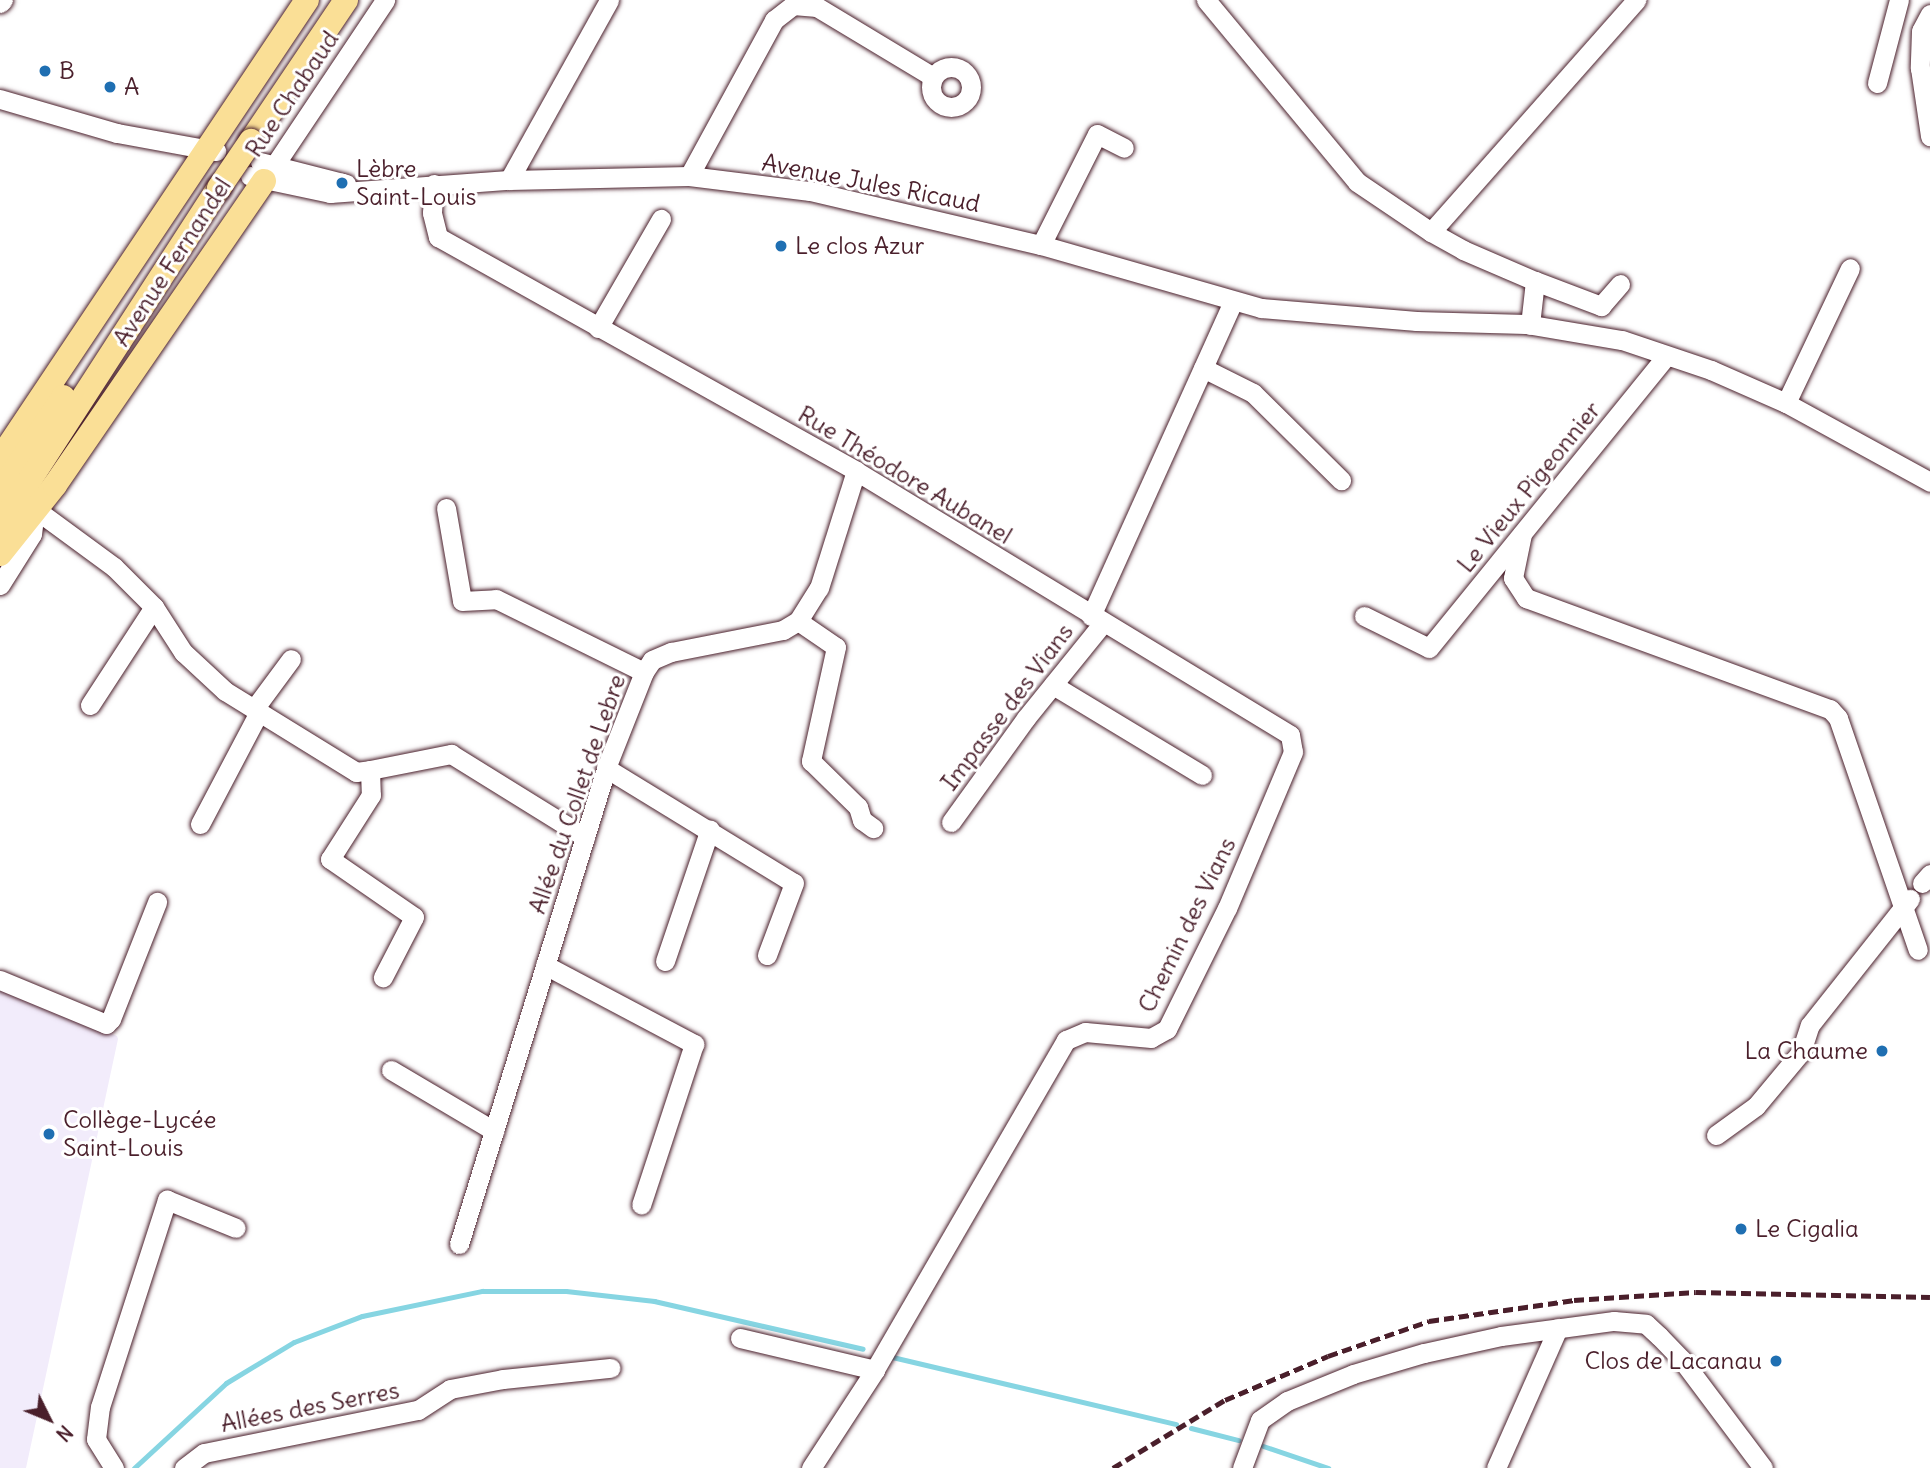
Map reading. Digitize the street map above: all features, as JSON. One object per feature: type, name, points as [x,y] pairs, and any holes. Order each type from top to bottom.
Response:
[{"type":"main road","points":[[0,459],[210,166],[307,0]]},
{"type":"main road","name":"Avenue Fernandel","points":[[256,160],[330,0]]},
{"type":"main road","name":"Avenue Fernandel","points":[[256,160],[346,0]]},
{"type":"main road","points":[[0,554],[147,354],[256,160]]},
{"type":"main road","name":"Avenue Fernandel","points":[[0,492],[210,166],[256,160]]},
{"type":"main road","name":"Avenue Fernandel","points":[[0,526],[210,166]]},
{"type":"street","name":"Rue Chabaud","points":[[256,160],[385,0]]},
{"type":"street","points":[[509,180],[609,0]]},
{"type":"street","points":[[1206,0],[1357,181],[1431,232],[1463,250],[1601,306],[1620,284]]},
{"type":"street","points":[[1431,232],[1636,0]]},
{"type":"street","points":[[1877,83],[1899,0]]},
{"type":"street","points":[[1922,0],[1930,5]]},
{"type":"street","points":[[689,176],[774,20],[793,5],[817,7],[933,77]]},
{"type":"street","points":[[1930,14],[1921,31],[1920,68],[1930,136]]},
{"type":"street","points":[[0,99],[137,137],[210,166]]},
{"type":"street","points":[[1041,245],[1097,134],[1124,148]]},
{"type":"street","name":"Avenue Jules Ricaud","points":[[256,160],[330,193],[364,188],[509,180],[689,176],[810,191],[1041,245],[1261,308],[1416,321],[1530,325],[1622,340],[1711,370],[1786,403],[1930,482]]},
{"type":"street","name":"Rue Théodore Aubanel","points":[[434,184],[432,213],[438,237],[856,471],[1097,619]]},
{"type":"street","points":[[598,328],[661,219]]},
{"type":"street","points":[[1786,403],[1850,268]]},
{"type":"street","points":[[1530,325],[1535,281]]},
{"type":"street","points":[[1097,619],[1233,302]]},
{"type":"street","name":"Le Vieux Pigeonnier","points":[[1364,616],[1429,648],[1666,356]]},
{"type":"street","points":[[1203,368],[1253,393],[1341,480]]},
{"type":"street","points":[[856,471],[819,589],[798,621],[836,647],[811,761],[858,807],[862,820],[873,828]]},
{"type":"street","points":[[446,508],[462,601],[496,599],[644,672]]},
{"type":"street","points":[[0,586],[32,534],[35,509],[114,567],[154,607],[183,652],[225,691],[356,772],[451,754],[584,837]]},
{"type":"street","points":[[1522,534],[1513,578],[1526,598],[1830,709],[1838,718],[1916,890],[1918,950]]},
{"type":"street","points":[[90,705],[154,607]]},
{"type":"street","name":"Impasse des Vians","points":[[951,822],[1053,685],[1097,619]]},
{"type":"street","name":"Chemin des Vians","points":[[811,1468],[875,1370],[1066,1040],[1085,1032],[1151,1038],[1167,1029],[1227,908],[1293,752],[1290,735],[1097,619]]},
{"type":"street","name":"Allée du Collet de Lebre","points":[[459,1244],[606,768],[644,672],[652,660],[671,652],[783,630],[798,621]]},
{"type":"street","points":[[200,824],[257,710],[291,659]]},
{"type":"street","points":[[1053,685],[1202,775]]},
{"type":"street","points":[[606,768],[794,883],[767,955]]},
{"type":"street","points":[[370,770],[371,795],[330,859],[414,917],[383,977]]},
{"type":"street","points":[[665,961],[710,830]]},
{"type":"street","points":[[1716,1135],[1756,1106],[1801,1052],[1810,1025],[1916,890]]},
{"type":"street","points":[[0,980],[106,1024],[111,1019],[157,902]]},
{"type":"street","points":[[545,965],[694,1044],[641,1205]]},
{"type":"street","points":[[391,1070],[494,1131]]},
{"type":"street","points":[[114,1468],[96,1439],[100,1407],[167,1200],[236,1228]]},
{"type":"street","points":[[1242,1468],[1260,1420],[1287,1401],[1353,1374],[1424,1353],[1500,1336],[1615,1321],[1646,1324],[1682,1360],[1763,1468]]},
{"type":"street","points":[[1496,1468],[1558,1328]]},
{"type":"street","points":[[740,1338],[875,1370]]},
{"type":"street","name":"Allées des Serres","points":[[184,1468],[204,1453],[418,1410],[450,1389],[503,1379],[610,1368]]},
{"type":"shaded area","name":"Collège-Lycée Saint-Louis","points":[[0,986],[117,1036],[118,1039],[26,1468],[0,1468]]},
{"type":"waterway","points":[[134,1468],[226,1383],[294,1342],[362,1316],[482,1291],[566,1291],[654,1301],[863,1349]]},
{"type":"waterway","points":[[888,1356],[1176,1424]]},
{"type":"waterway","points":[[1191,1428],[1238,1440]]},
{"type":"waterway","points":[[1263,1446],[1328,1468]]},
{"type":"railway","points":[[1113,1468],[1225,1400],[1328,1356],[1429,1321],[1574,1300],[1696,1292],[1930,1297]]},
{"type":"place","name":"B","points":[[45,71]]},
{"type":"place","name":"A","points":[[110,87]]},
{"type":"place","name":"Lèbre Saint-Louis","points":[[342,183]]},
{"type":"place","name":"Le clos Azur","points":[[781,246]]},
{"type":"place","name":"La Chaume","points":[[1882,1051]]},
{"type":"place","name":"Collège-Lycée Saint-Louis","points":[[49,1134]]},
{"type":"place","name":"Le Cigalia","points":[[1741,1229]]},
{"type":"place","name":"Clos de Lacanau","points":[[1776,1361]]}]
